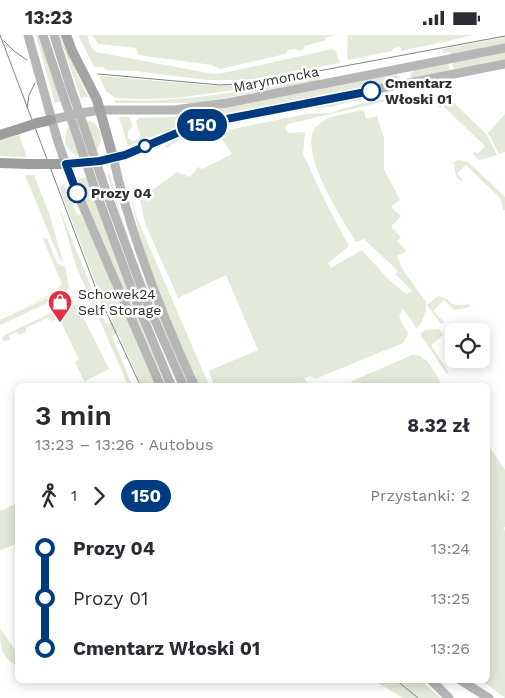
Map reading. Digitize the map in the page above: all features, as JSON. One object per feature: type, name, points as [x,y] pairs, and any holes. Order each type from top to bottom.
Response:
[{"type":"highway","points":[[0,135],[51,120]]},
{"type":"highway","points":[[0,163],[66,164]]},
{"type":"main road","points":[[28,35],[51,120],[66,164],[159,383]]},
{"type":"main road","points":[[43,35],[96,193],[137,303],[170,383]]},
{"type":"main road","points":[[54,35],[106,191],[146,300],[182,383]]},
{"type":"main road","points":[[66,35],[100,110],[140,256],[174,342],[193,383]]},
{"type":"main road","name":"Marymoncka","points":[[51,120],[100,110],[174,110],[195,108],[505,48]]},
{"type":"main road","points":[[66,164],[100,161],[125,155],[177,133],[216,121],[505,64]]},
{"type":"main road","points":[[433,683],[449,698]]},
{"type":"main road","points":[[465,683],[489,698]]},
{"type":"green space","points":[[36,35],[39,35],[61,102],[55,103]]},
{"type":"green space","points":[[59,35],[61,35],[88,97],[81,98]]},
{"type":"green space","points":[[78,35],[87,35],[91,47],[96,52],[213,74],[332,49],[336,51],[340,63],[255,79],[240,80],[207,80],[135,71],[106,70],[103,67],[94,67]]},
{"type":"green space","points":[[92,35],[336,35],[304,46],[305,48],[300,51],[295,49],[288,50],[285,54],[220,69],[212,65],[138,55],[136,48],[98,44]]},
{"type":"green space","points":[[347,35],[475,35],[401,51],[401,47],[394,48],[392,51],[348,60]]},
{"type":"green space","points":[[505,37],[505,44],[451,55],[450,52],[443,53],[442,49]]},
{"type":"green space","points":[[505,51],[505,60],[454,70],[452,62]]},
{"type":"green space","points":[[448,63],[450,71],[413,79],[410,74],[414,70]]},
{"type":"green space","points":[[316,74],[235,90],[176,98],[146,99],[115,98],[106,91],[99,76],[218,86],[258,84]]},
{"type":"green space","points":[[395,74],[400,77],[399,81],[196,120],[128,146],[119,117],[129,117],[132,128],[128,131],[128,139],[131,138],[130,140],[132,141],[141,138],[136,121],[139,118],[188,115]]},
{"type":"green space","points":[[320,76],[317,81],[197,103],[115,103],[115,100],[167,99],[218,94]]},
{"type":"green space","points":[[366,94],[367,98],[330,107],[305,109],[208,129],[179,140],[167,148],[165,146],[182,136],[224,123]]},
{"type":"green space","points":[[448,97],[487,135],[497,155],[479,160],[473,154],[476,152],[478,154],[485,146],[443,106],[440,108],[438,106],[441,100]]},
{"type":"green space","points":[[399,98],[288,124],[285,128],[288,133],[305,132],[303,154],[349,246],[328,263],[331,268],[362,250],[388,279],[406,294],[412,291],[395,274],[398,271],[364,239],[356,242],[323,184],[312,150],[312,136],[317,126],[326,119],[360,110],[364,111],[366,119],[377,116],[384,138],[384,169],[400,200],[391,207],[401,216],[391,227],[401,237],[397,241],[406,252],[397,256],[403,270],[426,302],[423,320],[417,329],[403,309],[399,317],[408,334],[403,343],[315,379],[311,376],[304,378],[307,383],[213,383],[209,371],[258,350],[226,275],[178,298],[145,223],[140,199],[177,172],[190,177],[198,167],[202,169],[232,154],[217,132],[307,114],[330,113],[356,105]]},
{"type":"green space","points":[[505,114],[505,152],[499,154],[488,133]]},
{"type":"green space","points":[[83,120],[96,125],[101,138],[96,151],[83,156],[70,151],[65,138],[70,125]]},
{"type":"green space","points":[[19,135],[27,157],[0,156],[0,140]]},
{"type":"green space","points":[[458,160],[468,162],[505,197],[505,210],[503,210],[501,199],[466,165],[457,174],[463,180],[461,181],[456,176],[454,162]]},
{"type":"green space","points":[[107,174],[110,174],[125,228]]},
{"type":"green space","points":[[125,174],[137,218],[208,383],[198,383],[145,257]]},
{"type":"green space","points":[[25,175],[34,175],[50,216],[63,262],[57,253]]},
{"type":"green space","points":[[87,178],[132,302],[167,383],[164,383],[161,377],[76,179]]},
{"type":"green space","points":[[64,184],[77,215],[80,214],[91,233],[155,383],[140,383],[118,333],[112,336],[131,383],[127,383],[76,266],[59,207],[106,324],[113,322],[59,187]]},
{"type":"green space","points":[[47,238],[57,263],[65,267],[69,288],[62,294],[53,294],[0,319],[53,293],[62,284],[43,239]]},
{"type":"green space","points":[[134,255],[190,383],[186,383]]},
{"type":"green space","points":[[54,295],[63,296],[0,325],[0,320]]},
{"type":"green space","points":[[438,296],[454,304],[469,304],[470,307],[454,310],[444,300],[433,311],[444,322],[441,324],[427,305]]},
{"type":"green space","points":[[70,304],[77,305],[109,369],[85,381],[85,383],[75,362],[79,359],[59,318],[51,321],[49,317],[26,328],[26,332],[19,335],[17,332],[9,336],[10,340],[4,341],[2,338]]},
{"type":"green space","points":[[439,329],[443,335],[431,345],[449,373],[447,374],[420,334],[425,330]]},
{"type":"green space","points":[[412,355],[417,355],[426,361],[441,383],[350,383]]},
{"type":"green space","points":[[490,448],[505,470],[505,527],[503,528],[505,531],[505,698],[485,683],[490,683]]},
{"type":"green space","points":[[15,504],[15,545],[0,550],[0,511]]},
{"type":"green space","points":[[0,628],[15,650],[15,665],[4,654],[0,640]]},
{"type":"green space","points":[[378,683],[424,683],[441,698],[403,698]]},
{"type":"tram line","points":[[0,35],[98,294],[139,383]]},
{"type":"tram line","points":[[98,74],[220,85],[254,83],[505,36]]},
{"type":"tram line","points":[[4,41],[27,60]]},
{"type":"tram line","points":[[27,108],[29,95],[35,83]]},
{"type":"tram line","points":[[400,683],[418,698]]},
{"type":"bus line","name":"150","points":[[77,193],[66,164],[100,161],[125,155],[177,133],[216,121],[371,91]]},
{"type":"place","name":"Cmentarz Włoski 01","points":[[371,91]]},
{"type":"place","name":"Prozy 04","points":[[77,193]]},
{"type":"place","name":"Schowek24 Self Storage","points":[[60,323]]}]
